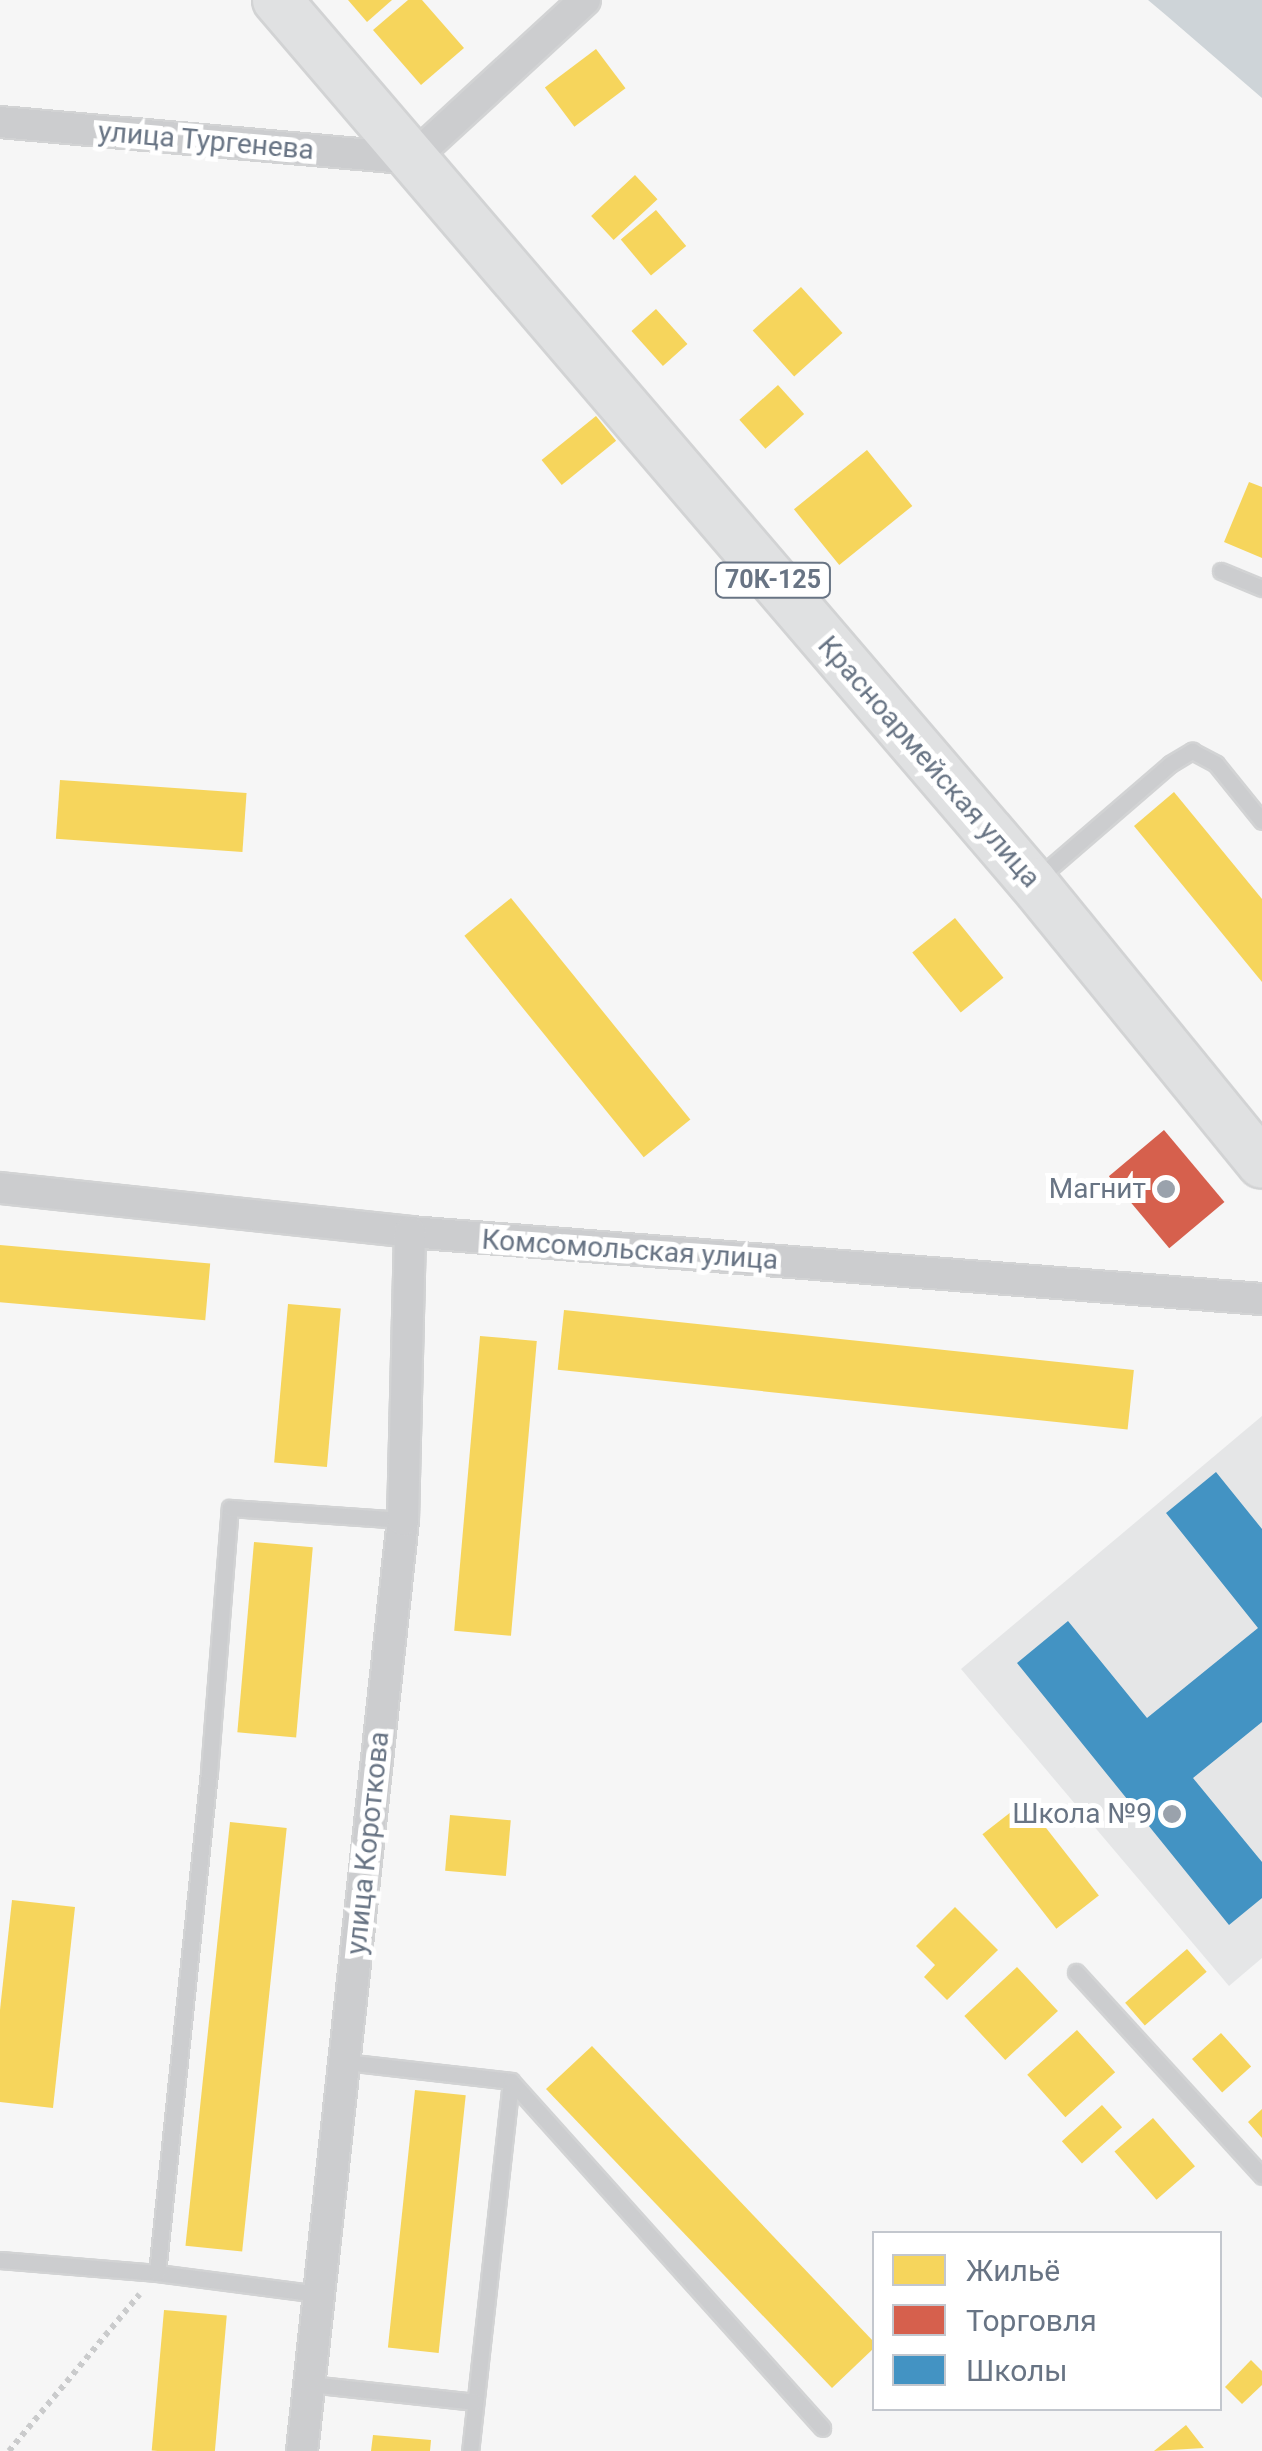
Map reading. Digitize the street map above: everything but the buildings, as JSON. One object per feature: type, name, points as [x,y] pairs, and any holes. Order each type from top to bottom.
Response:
[{"type":"main road","name":"Красноармейская улица","points":[[277,0],[1033,882],[1262,1164]]},
{"type":"street","points":[[412,159],[586,0]]},
{"type":"street","name":"улица Тургенева","points":[[0,122],[412,159]]},
{"type":"street","name":"Комсомольская улица","points":[[0,1188],[410,1232],[1262,1300]]},
{"type":"street","name":"улица Короткова","points":[[302,2451],[403,1520],[410,1232]]},
{"type":"lane","points":[[1221,571],[1262,588]]},
{"type":"lane","points":[[1033,882],[1192,751],[1216,764],[1262,820]]},
{"type":"lane","points":[[158,2273],[210,1772],[230,1508],[403,1520]]},
{"type":"lane","points":[[1076,1972],[1262,2176]]},
{"type":"lane","points":[[345,2062],[510,2081],[822,2428]]},
{"type":"lane","points":[[470,2451],[510,2081]]},
{"type":"lane","points":[[0,2260],[158,2273],[319,2294]]},
{"type":"lane","points":[[310,2384],[475,2402]]},
{"type":"path","points":[[10,2451],[158,2273]]},
{"type":"shaded area","points":[[1148,0],[1262,0],[1262,98],[1167,16]]},
{"type":"shaded area","name":"Школа №9","points":[[1262,1416],[1262,1958],[1229,1986],[961,1669]]},
{"type":"place","name":"Магнит","points":[[1166,1189]]},
{"type":"place","name":"Школа №9","points":[[1172,1814]]}]
